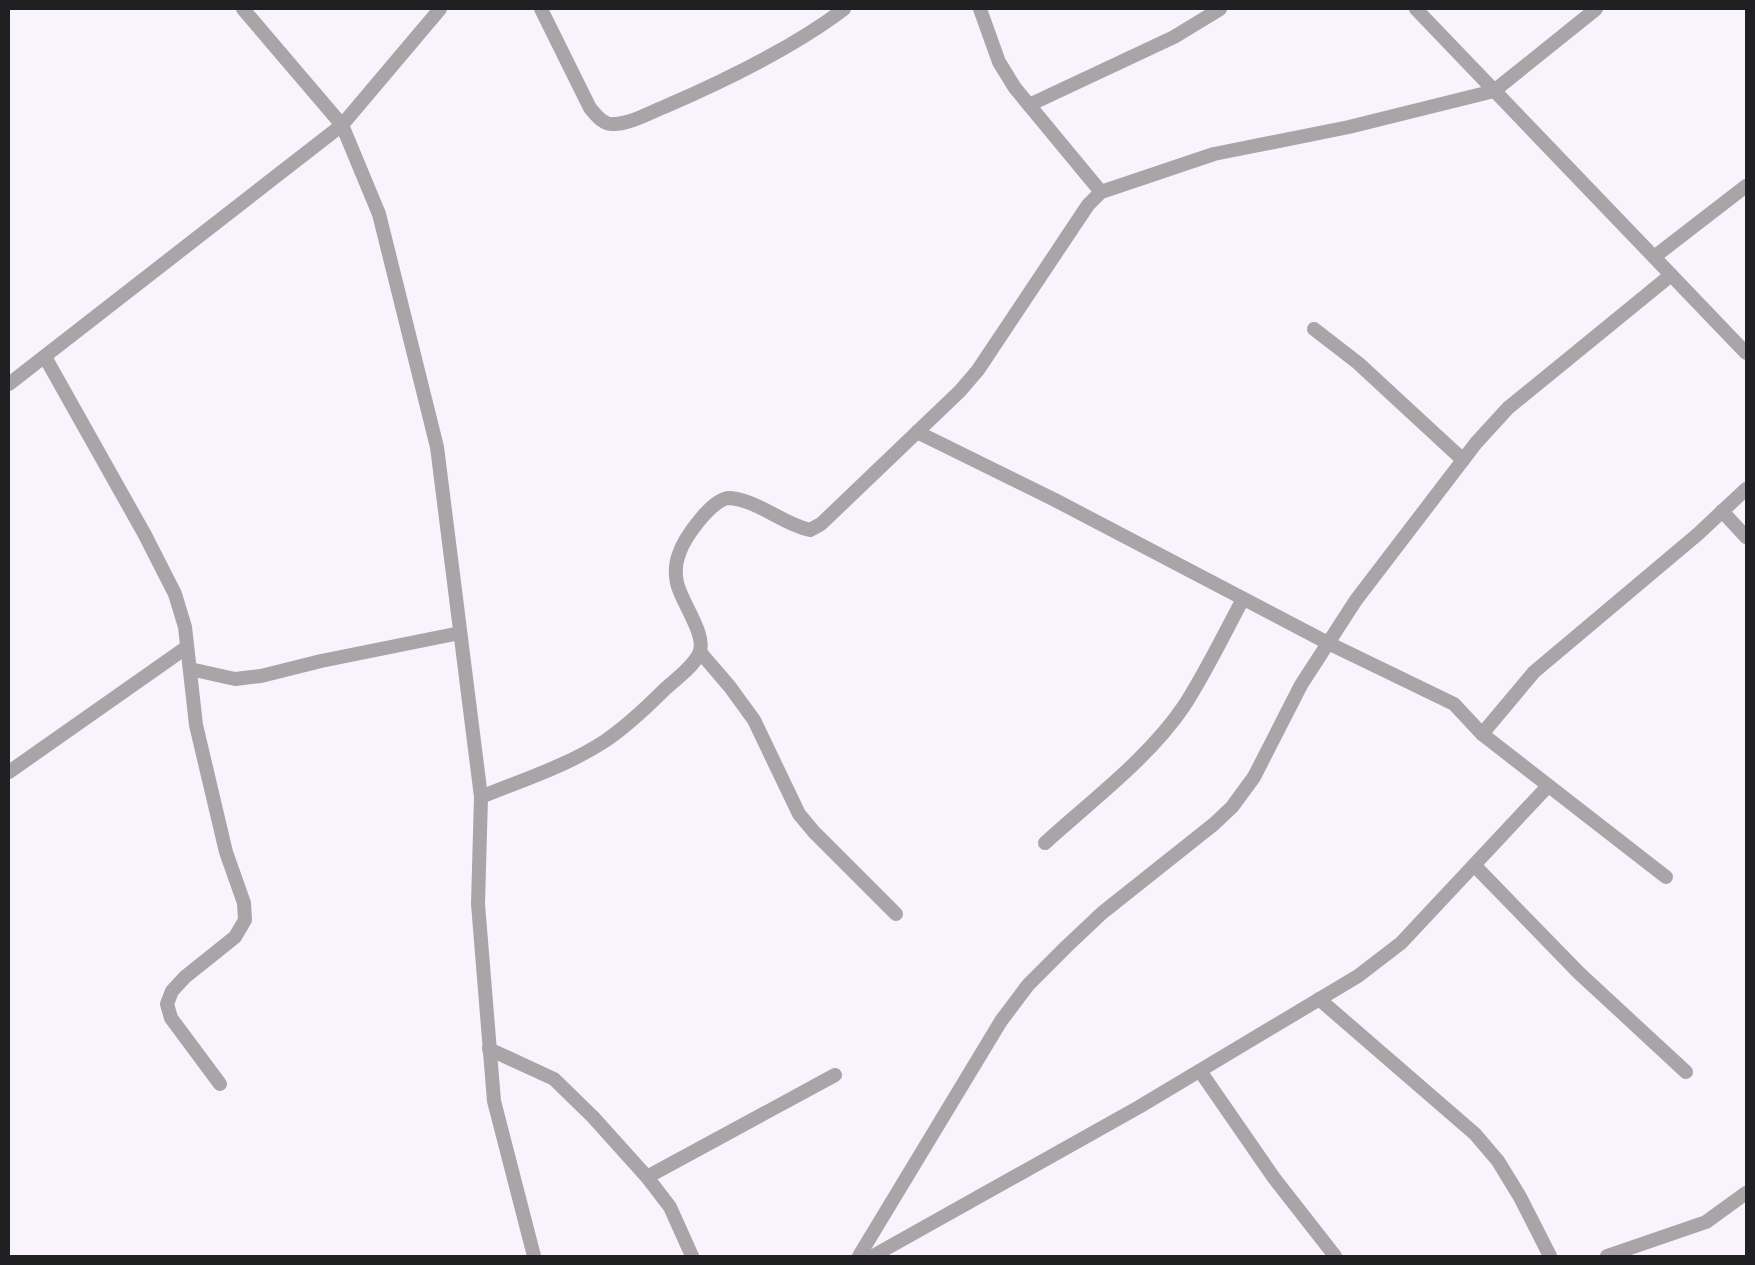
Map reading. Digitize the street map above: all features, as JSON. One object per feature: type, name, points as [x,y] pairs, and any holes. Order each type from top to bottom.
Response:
[{"type":"street","points":[[243,9],[342,125],[379,214],[436,447],[481,797],[478,904],[494,1101],[534,1256]]},
{"type":"street","points":[[9,384],[342,125],[440,9]]},
{"type":"street","points":[[541,9],[590,108],[600,121],[613,124],[640,117],[716,83],[829,20],[844,9]]},
{"type":"street","points":[[980,9],[999,62],[1029,105],[1101,192]]},
{"type":"street","points":[[1029,105],[1174,37],[1220,9]]},
{"type":"street","points":[[1416,9],[1746,353]]},
{"type":"street","points":[[481,797],[566,762],[604,742],[638,715],[692,664],[700,652],[699,635],[678,585],[675,566],[679,551],[714,503],[727,498],[745,500],[799,528],[810,530],[834,512],[960,391],[978,370],[1088,205],[1101,192],[1214,154],[1349,126],[1494,91],[1596,9]]},
{"type":"street","points":[[1654,258],[1746,186]]},
{"type":"street","points":[[859,1256],[1001,1021],[1028,985],[1102,913],[1214,824],[1232,807],[1254,777],[1301,685],[1356,600],[1463,460],[1508,408],[1671,275]]},
{"type":"street","points":[[1314,329],[1358,363],[1463,460]]},
{"type":"street","points":[[45,357],[145,535],[175,594],[185,627],[196,725],[226,852],[244,903],[245,920],[235,937],[185,977],[172,990],[167,1004],[171,1018],[220,1084]]},
{"type":"street","points":[[917,432],[1055,500],[1328,643],[1454,704],[1482,734],[1666,877]]},
{"type":"street","points":[[1482,734],[1534,672],[1746,489]]},
{"type":"street","points":[[1722,511],[1746,537]]},
{"type":"street","points":[[1045,843],[1142,756],[1167,727],[1184,706],[1244,599]]},
{"type":"street","points":[[190,669],[235,679],[261,676],[321,661],[460,633]]},
{"type":"street","points":[[9,772],[187,647]]},
{"type":"street","points":[[700,652],[730,687],[754,720],[799,814],[814,832],[896,914]]},
{"type":"street","points":[[873,1256],[1139,1107],[1358,976],[1400,944],[1548,786]]},
{"type":"street","points":[[1474,865],[1579,973],[1686,1072]]},
{"type":"street","points":[[1320,999],[1476,1134],[1498,1161],[1520,1197],[1550,1256]]},
{"type":"street","points":[[489,1049],[554,1079],[593,1117],[647,1177],[670,1207],[692,1256]]},
{"type":"street","points":[[1200,1071],[1274,1178],[1335,1256]]},
{"type":"street","points":[[647,1177],[835,1075]]},
{"type":"street","points":[[1607,1256],[1706,1222],[1746,1193]]}]
